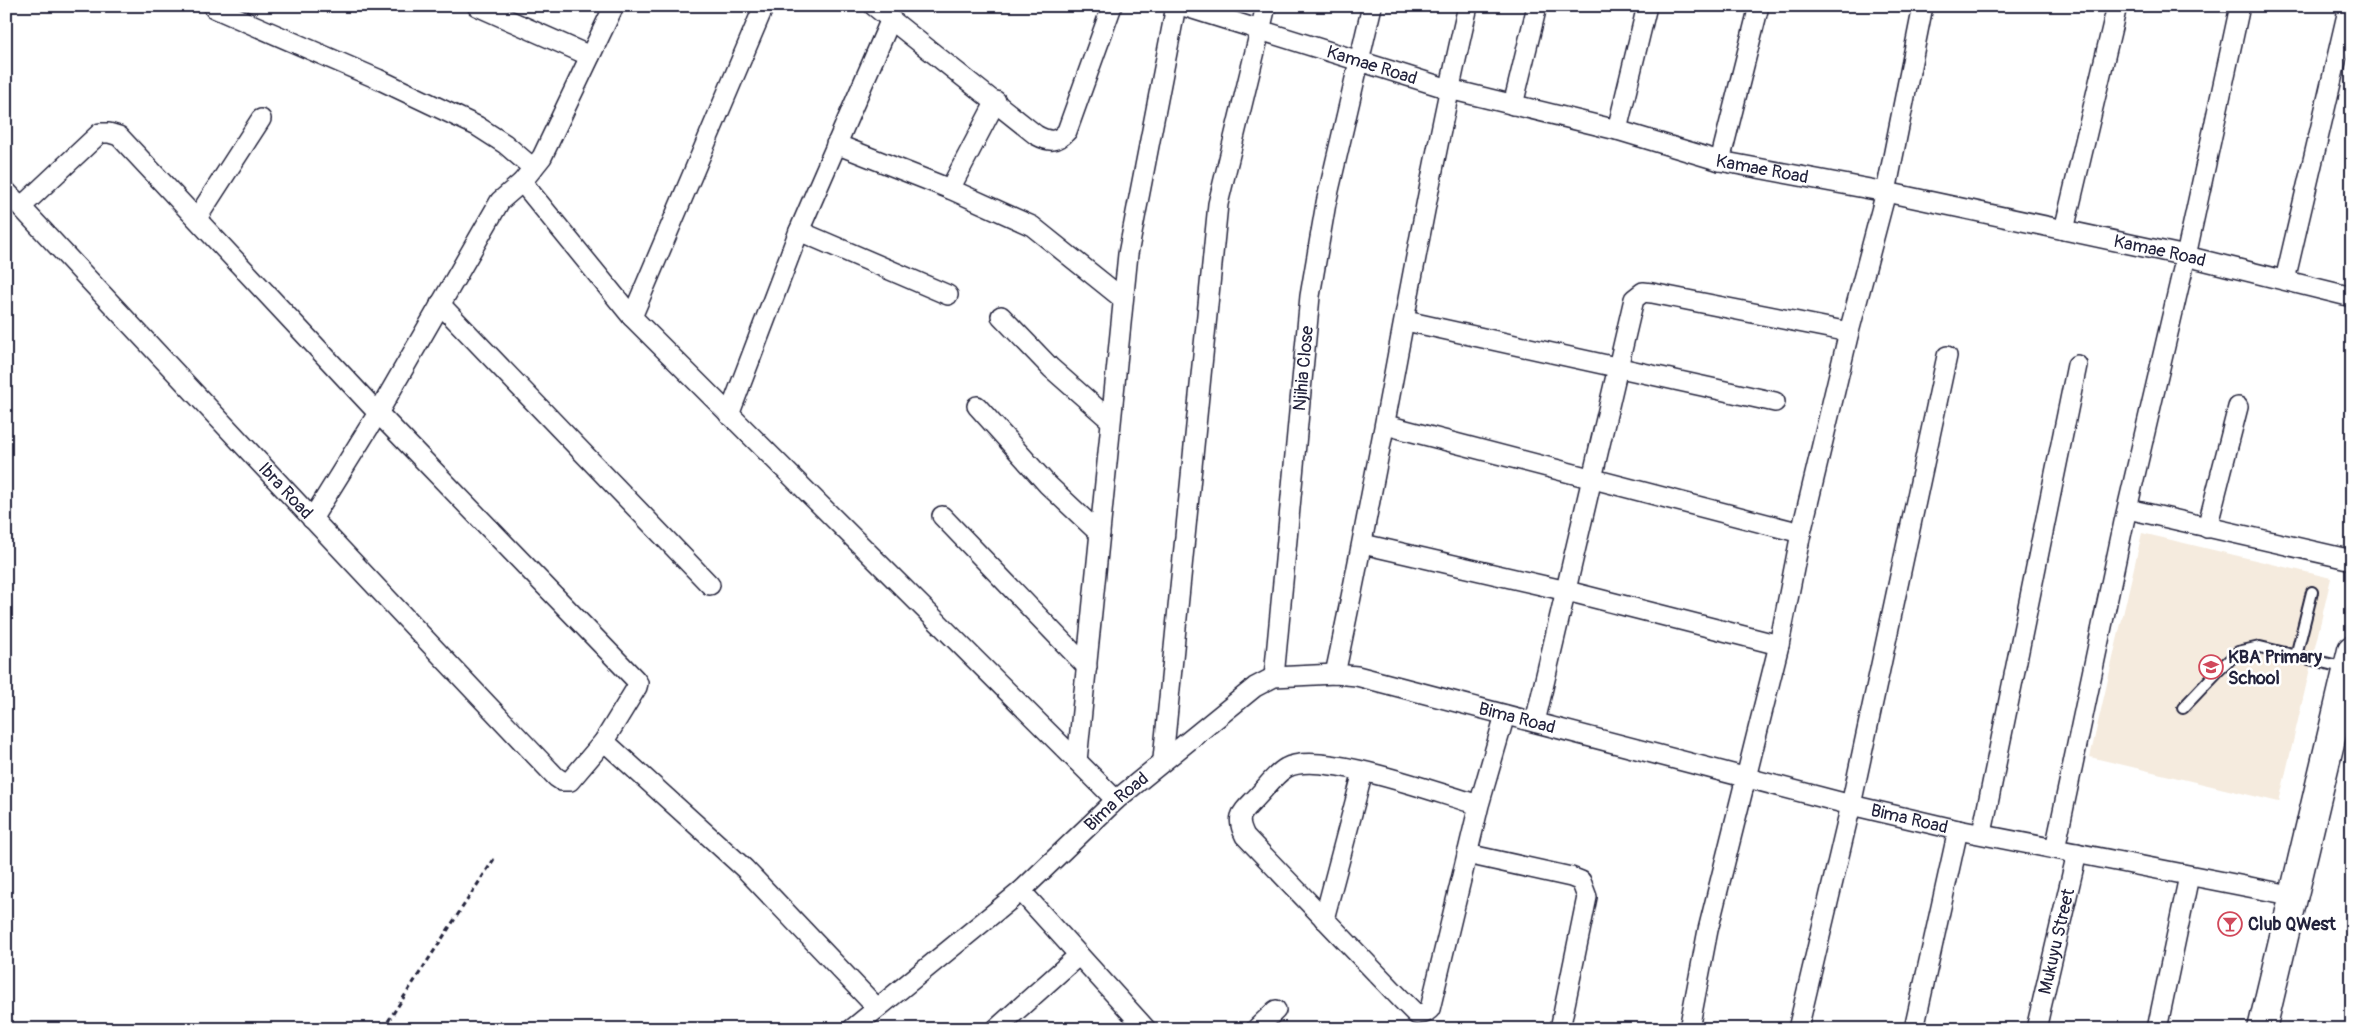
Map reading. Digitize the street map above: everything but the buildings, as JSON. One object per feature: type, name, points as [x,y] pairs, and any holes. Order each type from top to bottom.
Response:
[{"type":"street","points":[[477,6],[590,56]]},
{"type":"street","points":[[312,519],[378,413],[500,201],[528,175],[550,141],[614,6]]},
{"type":"street","points":[[632,317],[764,6]]},
{"type":"street","points":[[874,6],[996,101],[1036,135],[1046,140],[1060,140],[1067,131],[1112,6]]},
{"type":"street","points":[[1077,762],[1128,254],[1176,6]]},
{"type":"street","name":"Kamae Road","points":[[1183,6],[1359,63],[1448,89],[1617,130],[1720,161],[1886,192],[2186,256],[2352,297]]},
{"type":"street","points":[[1163,759],[1216,219],[1266,6]]},
{"type":"street","name":"Njihia Close","points":[[1274,677],[1315,260],[1326,203],[1372,6]]},
{"type":"street","points":[[1335,674],[1386,425],[1448,89],[1468,6]]},
{"type":"street","points":[[1514,105],[1537,6]]},
{"type":"street","points":[[1617,130],[1647,6]]},
{"type":"street","points":[[1720,161],[1759,6]]},
{"type":"street","points":[[1689,1029],[1708,930],[1779,645],[1801,533],[1849,332],[1886,192],[1923,6]]},
{"type":"street","points":[[2064,230],[2117,6]]},
{"type":"street","points":[[2054,849],[2240,6]]},
{"type":"street","points":[[2285,280],[2349,6]]},
{"type":"street","points":[[214,8],[447,111],[505,144],[632,317],[1116,800]]},
{"type":"street","points":[[729,415],[799,231],[891,19]]},
{"type":"street","points":[[950,189],[996,101]]},
{"type":"street","points":[[196,218],[261,119]]},
{"type":"street","points":[[21,207],[100,133],[119,136],[378,413],[635,679],[638,683],[637,687],[604,742],[745,869],[877,1008]]},
{"type":"street","points":[[836,144],[950,189],[1032,226],[1123,299]]},
{"type":"street","name":"Ibra Road","points":[[6,191],[556,777],[562,781],[570,781],[604,742]]},
{"type":"street","points":[[799,231],[948,296]]},
{"type":"street","points":[[1535,722],[1634,299],[1642,292],[1849,332]]},
{"type":"street","points":[[440,304],[710,585]]},
{"type":"street","points":[[1001,316],[1051,368],[1110,420]]},
{"type":"street","points":[[1406,321],[1775,402]]},
{"type":"street","points":[[1798,1029],[1851,805],[1947,356]]},
{"type":"street","points":[[1982,834],[2077,365]]},
{"type":"street","points":[[977,406],[1046,484],[1100,534]]},
{"type":"street","points":[[2208,528],[2238,406]]},
{"type":"street","points":[[1386,425],[1801,533]]},
{"type":"street","points":[[2128,509],[2352,560]]},
{"type":"street","points":[[942,516],[1086,667]]},
{"type":"street","points":[[1363,544],[1567,591],[1779,645]]},
{"type":"street","points":[[2262,1029],[2350,659]]},
{"type":"street","name":"Bima Road","points":[[852,1029],[1021,891],[1116,800],[1163,759],[1255,687],[1274,677],[1335,674],[1357,676],[1851,805],[1958,830],[2295,896]]},
{"type":"street","points":[[1478,805],[1363,772],[1320,763],[1302,763],[1285,768],[1241,814],[1240,825],[1245,836],[1416,1014],[1424,1013],[1430,1009],[1478,805],[1505,715]]},
{"type":"street","points":[[1324,919],[1363,772]]},
{"type":"street","points":[[1914,1029],[1958,830]]},
{"type":"street","name":"Mukuyu Street","points":[[2036,1029],[2077,853]]},
{"type":"street","points":[[1467,854],[1571,877],[1581,881],[1585,888],[1587,897],[1560,1029]]},
{"type":"street","points":[[2156,1029],[2190,876]]},
{"type":"street","points":[[1021,891],[1146,1029]]},
{"type":"street","points":[[996,1029],[1079,955]]},
{"type":"street","points":[[1256,1029],[1276,1010]]},
{"type":"lane","points":[[2296,656],[2312,592]]},
{"type":"lane","points":[[2184,708],[2218,670],[2238,652],[2260,647],[2296,656],[2350,659]]},
{"type":"path","points":[[384,1029],[496,856]]},
{"type":"shaded area","name":"KBA Primary School","points":[[2142,533],[2331,578],[2279,802],[2090,757]]},
{"type":"place","name":"KBA Primary School","points":[[2211,667]]},
{"type":"place","name":"Club QWest","points":[[2230,924]]}]
